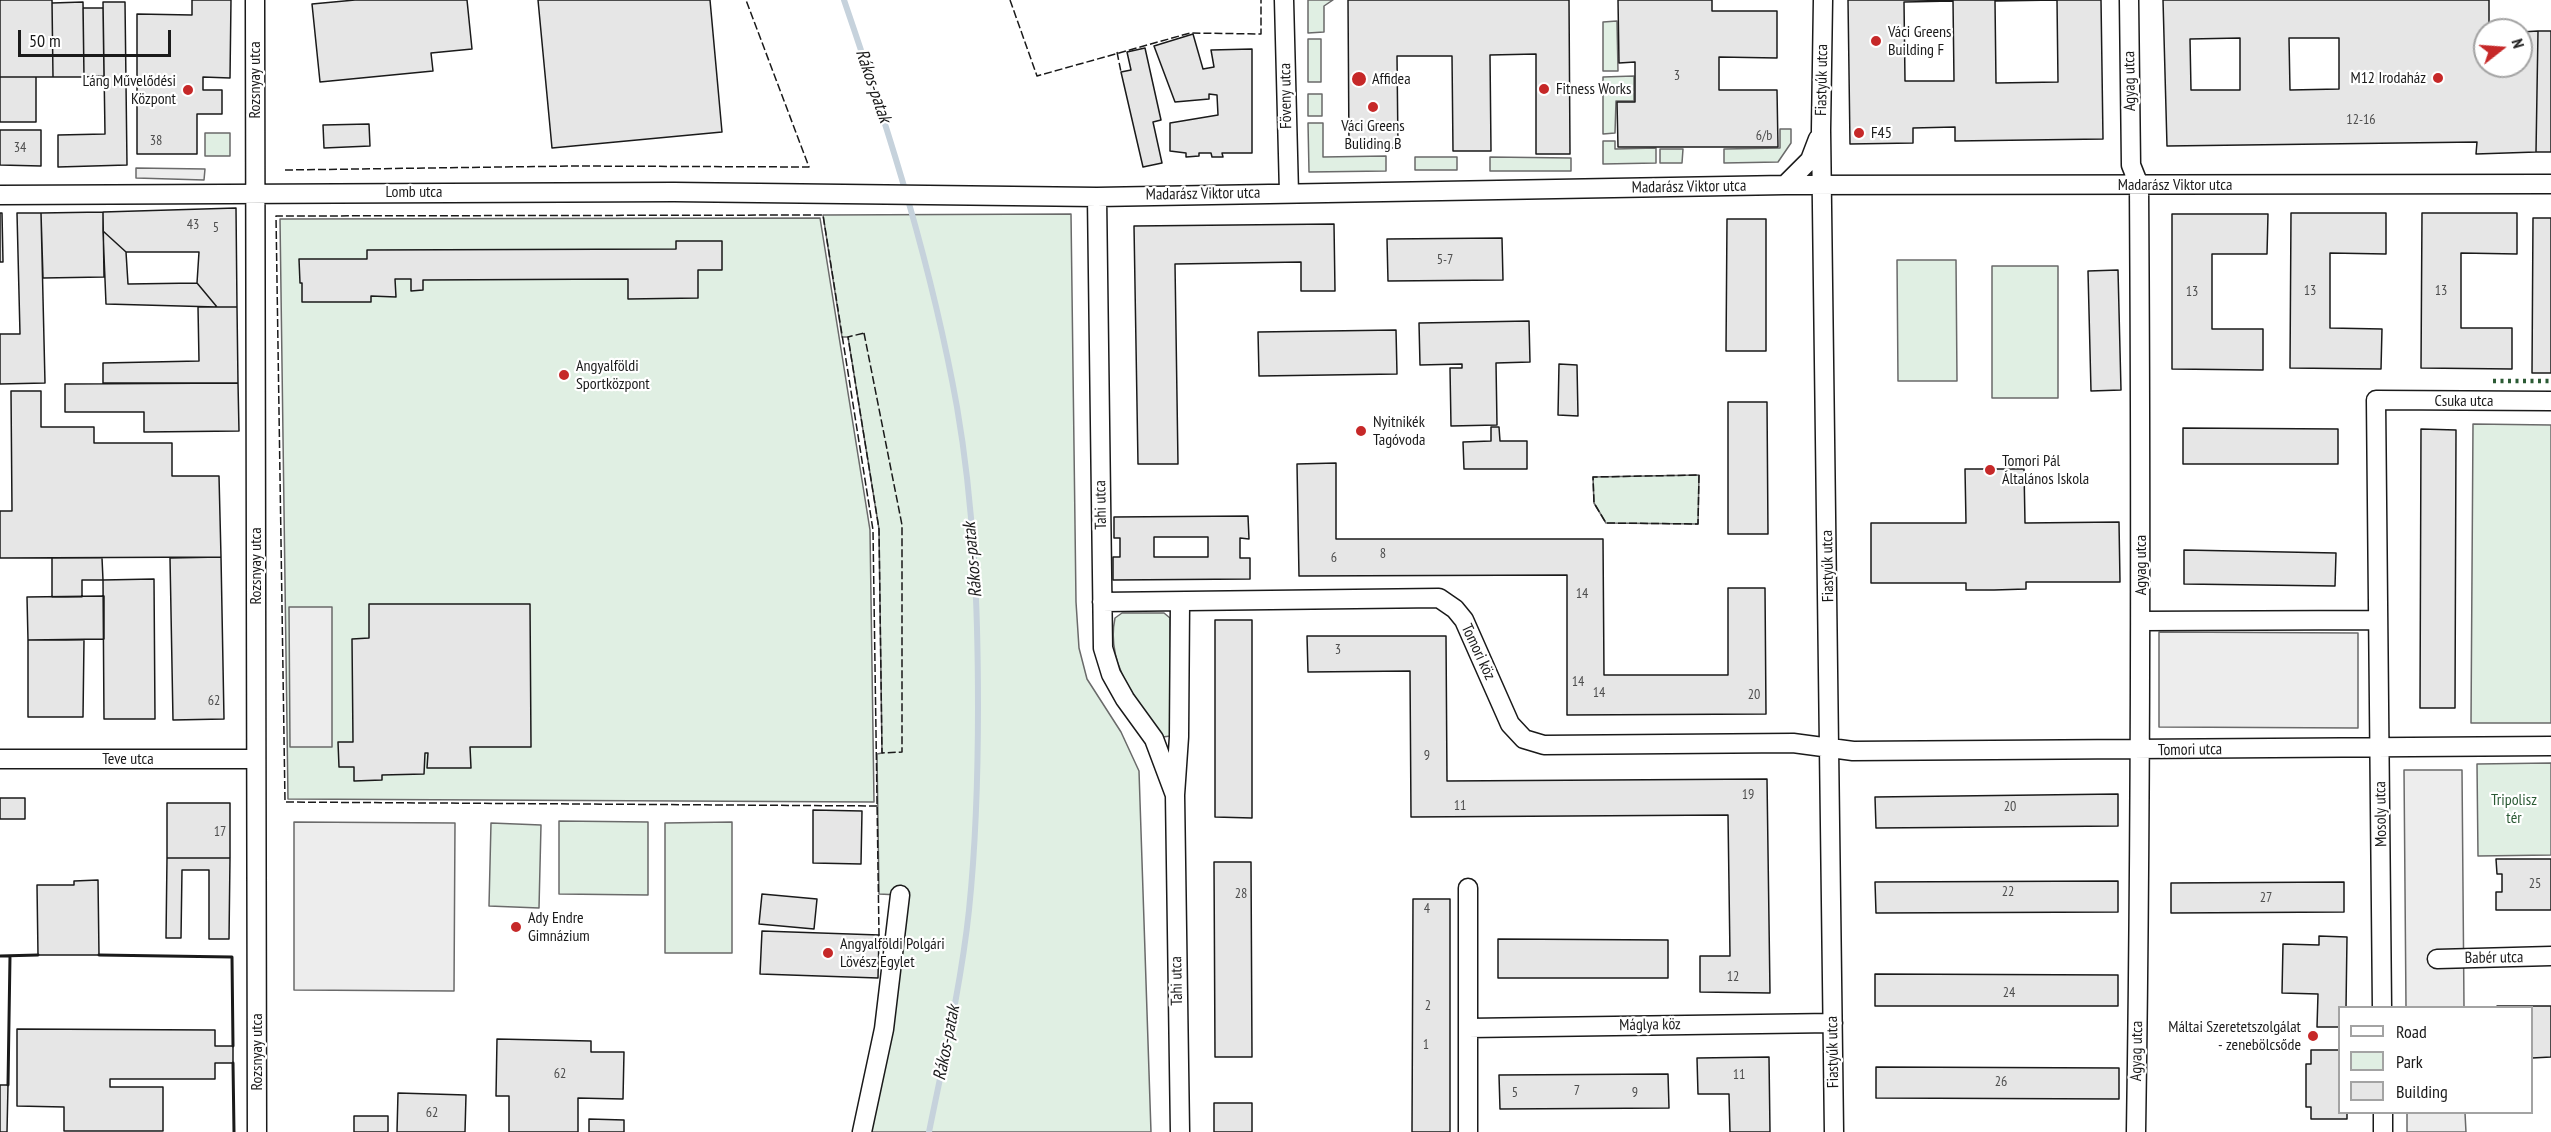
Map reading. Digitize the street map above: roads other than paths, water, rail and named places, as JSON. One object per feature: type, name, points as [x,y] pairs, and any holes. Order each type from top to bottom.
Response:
[{"type":"street","name":"Rozsnyay utca","points":[[255,0],[257,1132]]},
{"type":"street","name":"Föveny utca","points":[[1284,0],[1289,193]]},
{"type":"street","name":"Fiastyúk utca","points":[[1823,0],[1821,130],[1834,1132]]},
{"type":"street","name":"Agyag utca","points":[[2129,0],[2131,165],[2139,185],[2142,750],[2136,1132]]},
{"type":"street","points":[[1785,185],[1810,160],[1821,130]]},
{"type":"street","name":"Madarász Viktor utca","points":[[828,194],[1097,197],[1785,185],[2551,184]]},
{"type":"street","name":"Lomb utca","points":[[0,195],[828,194]]},
{"type":"street","name":"Tahi utca","points":[[1097,197],[1103,648],[1111,674],[1125,699],[1154,739],[1175,795]]},
{"type":"street","name":"Csuka utca","points":[[2376,400],[2551,401]]},
{"type":"street","name":"Mosoly utca","points":[[2376,400],[2382,1006]]},
{"type":"street","name":"Tomori köz","points":[[1102,602],[1180,603],[1377,597],[1439,598],[1455,609],[1464,620],[1510,724],[1524,739],[1544,745],[1793,742],[1830,747]]},
{"type":"street","name":"Tahi utca","points":[[1180,603],[1179,737],[1175,795],[1180,1132]]},
{"type":"street","points":[[2141,621],[2378,620]]},
{"type":"street","name":"Tomori utca","points":[[1830,747],[1853,751],[2551,746]]},
{"type":"street","name":"Teve utca","points":[[0,759],[255,759]]},
{"type":"street","points":[[1468,888],[1468,1132]]},
{"type":"street","points":[[862,1132],[884,1029],[900,896]]},
{"type":"street","name":"Babér utca","points":[[2437,959],[2551,956]]},
{"type":"street","name":"Máglya köz","points":[[1468,1028],[1833,1023]]},
{"type":"street","points":[[2383,1114],[2383,1132]]},
{"type":"waterway","name":"Rákos-patak","points":[[844,0],[878,100],[935,303],[957,407],[971,519],[978,669],[977,783],[973,859],[961,966],[929,1132]]},
{"type":"place","name":"Váci Greens Building F","points":[[1876,41]]},
{"type":"place","name":"M12 Irodaház","points":[[2438,78]]},
{"type":"place","name":"Affidea","points":[[1359,79]]},
{"type":"place","name":"Fitness Works","points":[[1544,89]]},
{"type":"place","name":"Láng Művelődési Központ","points":[[188,90]]},
{"type":"place","name":"Váci Greens Buliding B","points":[[1373,107]]},
{"type":"place","name":"F45","points":[[1859,133]]},
{"type":"place","name":"Angyalföldi Sportközpont","points":[[564,375]]},
{"type":"place","name":"Nyitnikék Tagóvoda","points":[[1361,431]]},
{"type":"place","name":"Tomori Pál Általános Iskola","points":[[1990,470]]},
{"type":"place","name":"Ady Endre Gimnázium","points":[[516,927]]},
{"type":"place","name":"Angyalföldi Polgári Lövész Egylet","points":[[828,953]]},
{"type":"place","name":"Máltai Szeretetszolgálat - zenebölcsőde","points":[[2313,1036]]},
{"type":"park label","name":"Tripolisz tér","points":[[2514,809]]}]
